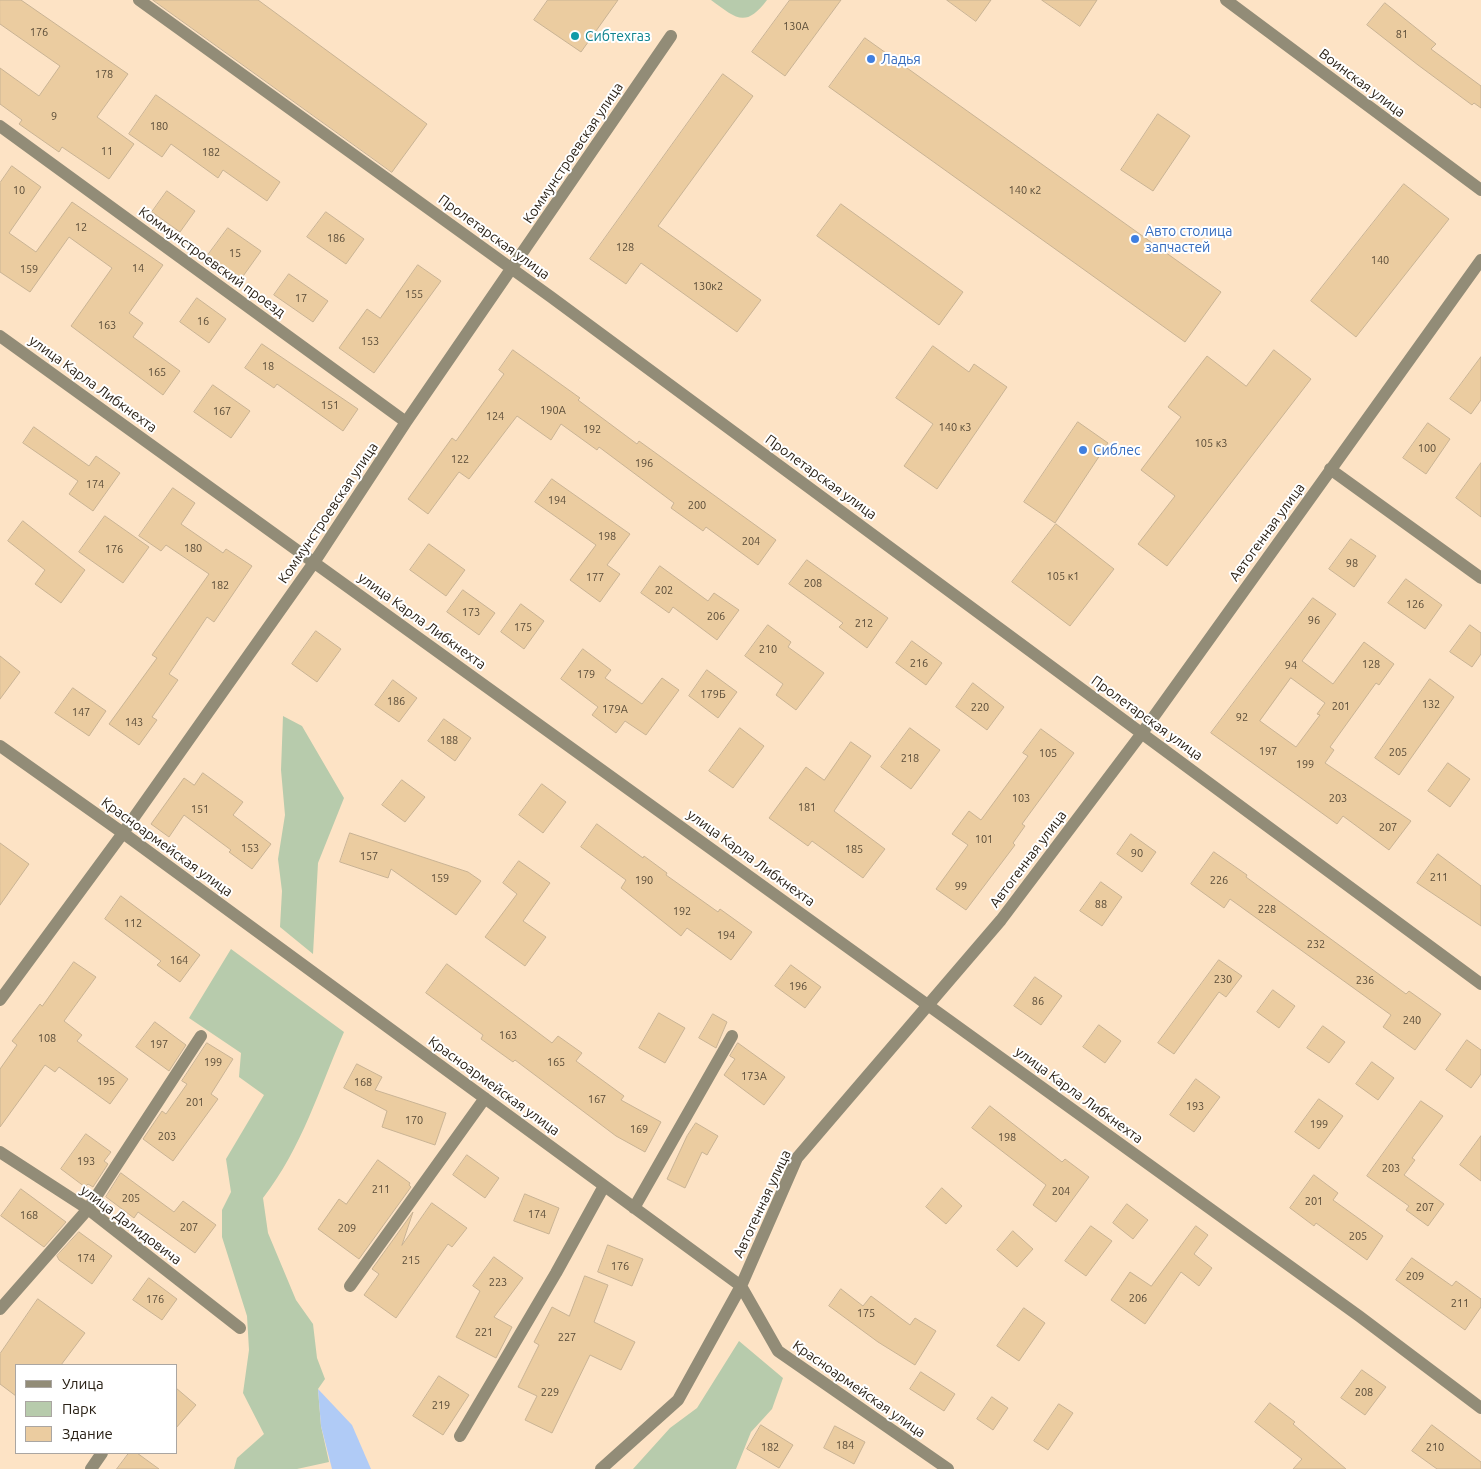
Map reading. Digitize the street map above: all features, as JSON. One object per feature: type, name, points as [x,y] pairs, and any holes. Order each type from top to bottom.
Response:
[{"type":"street","name":"Пролетарская улица","points":[[139,0],[512,269],[1481,984]]},
{"type":"street","name":"Воинская улица","points":[[1226,0],[1481,190]]},
{"type":"street","name":"Коммунстроевская улица","points":[[0,1000],[123,833],[314,561],[406,422],[671,36]]},
{"type":"street","name":"Коммунстроевский проезд","points":[[0,126],[406,422]]},
{"type":"street","name":"Автогенная улица","points":[[602,1469],[678,1400],[741,1286],[797,1158],[1001,920],[1142,733],[1481,260]]},
{"type":"street","name":"улица Карла Либкнехта","points":[[0,336],[1359,1316],[1481,1408]]},
{"type":"street","points":[[1330,469],[1481,578]]},
{"type":"street","name":"Красноармейская улица","points":[[0,746],[123,833],[741,1286],[778,1351],[948,1469]]},
{"type":"street","points":[[0,1309],[88,1209],[201,1036]]},
{"type":"street","points":[[634,1208],[732,1036]]},
{"type":"street","points":[[350,1286],[485,1098]]},
{"type":"street","name":"улица Далидовича","points":[[0,1152],[88,1209],[240,1328]]},
{"type":"street","points":[[460,1436],[556,1273],[604,1186]]},
{"type":"street","points":[[91,1469],[101,1454]]},
{"type":"green space","points":[[711,0],[767,0],[752,15],[740,18],[727,12]]},
{"type":"green space","points":[[283,716],[302,726],[344,798],[318,863],[313,954],[280,927],[282,891],[278,859],[285,815],[281,770]]},
{"type":"green space","points":[[231,949],[344,1032],[299,1139],[277,1179],[263,1198],[268,1233],[296,1300],[313,1324],[317,1358],[325,1379],[318,1389],[321,1426],[329,1462],[297,1469],[234,1469],[237,1458],[264,1434],[243,1393],[249,1350],[247,1316],[222,1237],[222,1210],[231,1192],[226,1159],[264,1095],[239,1077],[241,1053],[189,1018]]},
{"type":"green space","points":[[739,1341],[783,1378],[772,1409],[751,1432],[736,1469],[633,1469],[670,1428],[697,1408]]},
{"type":"water","points":[[318,1389],[352,1425],[371,1469],[332,1469],[321,1426]]},
{"type":"building","points":[[0,0],[21,0],[128,74],[97,117],[134,144],[109,179],[62,147],[59,152],[19,124],[22,120],[0,104],[0,68],[39,96],[60,66],[0,24]]},
{"type":"building","points":[[153,0],[258,0],[427,124],[392,172]]},
{"type":"building","name":"Сибтехгаз","points":[[548,0],[618,0],[581,52],[534,20]]},
{"type":"building","points":[[790,0],[841,0],[785,76],[752,52]]},
{"type":"building","points":[[947,0],[991,0],[976,21]]},
{"type":"building","points":[[1042,0],[1097,0],[1080,26]]},
{"type":"building","points":[[1385,3],[1436,44],[1431,49],[1481,86],[1481,108],[1474,103],[1472,105],[1367,25]]},
{"type":"building","points":[[865,38],[1221,292],[1185,342],[829,87]]},
{"type":"building","points":[[723,74],[753,96],[658,226],[761,300],[737,332],[641,263],[626,284],[590,259]]},
{"type":"building","points":[[156,95],[280,182],[267,201],[223,170],[218,178],[171,144],[162,157],[129,134]]},
{"type":"building","points":[[1158,114],[1190,136],[1153,191],[1121,170]]},
{"type":"building","points":[[12,166],[41,187],[9,233],[36,252],[72,202],[163,265],[129,313],[143,323],[133,337],[180,371],[163,395],[71,326],[112,268],[69,237],[30,292],[0,272],[0,183]]},
{"type":"building","points":[[1404,184],[1449,219],[1356,337],[1311,301]]},
{"type":"building","points":[[167,191],[195,211],[180,232],[152,212]]},
{"type":"building","points":[[841,204],[963,292],[939,325],[817,236]]},
{"type":"building","points":[[326,212],[364,239],[346,264],[307,237]]},
{"type":"building","points":[[228,228],[261,251],[241,279],[208,255]]},
{"type":"building","points":[[418,265],[441,281],[374,373],[339,348],[367,309],[380,318]]},
{"type":"building","points":[[289,274],[328,301],[313,322],[274,295]]},
{"type":"building","points":[[197,298],[226,319],[209,343],[180,322]]},
{"type":"building","points":[[262,344],[358,409],[343,431],[277,384],[274,388],[245,368]]},
{"type":"building","points":[[933,346],[969,372],[974,364],[1007,387],[937,489],[904,466],[933,424],[896,398]]},
{"type":"building","points":[[513,350],[580,398],[578,400],[637,444],[639,441],[776,540],[758,565],[706,527],[703,531],[671,508],[674,503],[599,447],[597,450],[561,424],[551,440],[517,416],[469,479],[459,472],[428,514],[408,499],[452,438],[456,441],[504,374],[499,370]]},
{"type":"building","points":[[1274,350],[1311,379],[1167,566],[1138,544],[1175,496],[1141,470],[1181,417],[1168,407],[1207,356],[1246,386]]},
{"type":"building","points":[[1481,357],[1481,400],[1471,414],[1450,399]]},
{"type":"building","points":[[213,385],[250,411],[231,438],[194,412]]},
{"type":"building","points":[[1078,422],[1108,443],[1055,523],[1024,502]]},
{"type":"building","points":[[1428,423],[1450,439],[1426,474],[1403,458]]},
{"type":"building","points":[[34,427],[89,466],[96,456],[120,473],[93,511],[69,494],[78,481],[23,443]]},
{"type":"building","points":[[1481,463],[1481,517],[1456,498]]},
{"type":"building","points":[[552,479],[630,534],[607,565],[620,574],[600,602],[570,580],[596,545],[535,502]]},
{"type":"building","points":[[173,488],[195,503],[181,524],[223,553],[226,549],[252,566],[214,622],[207,617],[169,674],[178,680],[152,717],[157,720],[139,745],[109,724],[157,658],[152,655],[209,574],[166,545],[161,551],[139,536]]},
{"type":"building","points":[[105,516],[149,547],[123,583],[79,552]]},
{"type":"building","points":[[23,521],[85,570],[61,603],[35,584],[45,570],[8,541]]},
{"type":"building","points":[[1056,524],[1114,569],[1070,626],[1012,582]]},
{"type":"building","points":[[1351,539],[1376,556],[1354,587],[1329,569]]},
{"type":"building","points":[[429,544],[465,570],[446,596],[410,570]]},
{"type":"building","points":[[807,560],[888,618],[867,648],[839,627],[843,623],[789,584]]},
{"type":"building","points":[[660,566],[708,601],[714,593],[739,610],[717,640],[673,607],[669,613],[641,593]]},
{"type":"building","points":[[1406,579],[1442,605],[1425,629],[1388,603]]},
{"type":"building","points":[[463,590],[495,613],[479,635],[447,612]]},
{"type":"building","points":[[1313,598],[1336,614],[1302,661],[1333,684],[1364,642],[1394,664],[1379,685],[1376,683],[1330,747],[1334,750],[1325,763],[1411,821],[1389,850],[1343,816],[1337,824],[1211,733]],"holes":[[[1291,678],[1325,703],[1317,714],[1320,715],[1296,747],[1260,721]]]},
{"type":"building","points":[[521,604],[544,621],[524,649],[501,632]]},
{"type":"building","points":[[768,625],[791,642],[788,647],[824,673],[796,710],[776,695],[783,684],[745,656]]},
{"type":"building","points":[[1470,625],[1481,633],[1481,654],[1472,667],[1450,652]]},
{"type":"building","points":[[316,631],[341,649],[317,682],[292,664]]},
{"type":"building","points":[[912,641],[942,663],[926,685],[896,663]]},
{"type":"building","points":[[583,649],[611,670],[605,678],[642,704],[662,678],[679,690],[646,735],[625,721],[616,733],[592,715],[598,707],[561,679]]},
{"type":"building","points":[[0,656],[20,672],[0,699]]},
{"type":"building","points":[[707,670],[737,692],[718,718],[689,696]]},
{"type":"building","points":[[1430,679],[1454,697],[1399,775],[1375,758]]},
{"type":"building","points":[[393,680],[417,698],[399,722],[375,705]]},
{"type":"building","points":[[973,683],[1004,707],[987,730],[956,707]]},
{"type":"building","points":[[73,688],[106,711],[89,736],[55,713]]},
{"type":"building","points":[[444,719],[471,738],[455,761],[428,741]]},
{"type":"building","points":[[740,728],[764,746],[733,788],[709,771]]},
{"type":"building","points":[[910,728],[940,750],[911,789],[881,767]]},
{"type":"building","points":[[1041,729],[1074,753],[1022,824],[1025,826],[1013,843],[1015,845],[966,910],[936,889],[968,845],[952,834],[969,811],[981,820],[1028,756],[1023,753]]},
{"type":"building","points":[[851,742],[871,756],[834,811],[885,849],[863,878],[812,841],[808,846],[769,818],[806,767],[824,780]]},
{"type":"building","points":[[1448,763],[1470,779],[1450,807],[1428,791]]},
{"type":"building","points":[[203,773],[243,802],[233,815],[271,844],[252,869],[229,852],[231,850],[184,815],[169,837],[151,824],[184,778],[194,785]]},
{"type":"building","points":[[402,780],[425,797],[405,822],[382,805]]},
{"type":"building","points":[[542,784],[566,802],[543,833],[519,815]]},
{"type":"building","points":[[597,824],[643,858],[644,856],[667,873],[666,875],[718,912],[720,909],[752,932],[731,960],[687,928],[681,936],[621,888],[626,880],[581,847]]},
{"type":"building","points":[[350,833],[468,872],[481,881],[456,915],[391,869],[388,878],[340,862]]},
{"type":"building","points":[[1131,834],[1156,852],[1142,872],[1117,854]]},
{"type":"building","points":[[0,843],[29,864],[0,905]]},
{"type":"building","points":[[1214,852],[1406,994],[1409,991],[1441,1014],[1415,1050],[1383,1027],[1391,1015],[1230,899],[1224,908],[1191,884]]},
{"type":"building","points":[[1438,854],[1481,886],[1481,926],[1417,883]]},
{"type":"building","points":[[519,861],[550,883],[523,921],[546,937],[525,966],[485,937],[517,894],[503,883]]},
{"type":"building","points":[[1101,882],[1122,897],[1102,926],[1080,911]]},
{"type":"building","points":[[121,896],[200,955],[180,982],[157,965],[161,961],[105,919]]},
{"type":"building","points":[[1219,960],[1242,976],[1226,997],[1219,992],[1174,1054],[1158,1043]]},
{"type":"building","points":[[74,962],[96,977],[64,1021],[82,1035],[77,1041],[128,1079],[110,1104],[59,1067],[55,1072],[45,1065],[0,1127],[0,1069],[17,1045],[12,1041],[40,1004],[42,1006]]},
{"type":"building","points":[[447,964],[552,1043],[558,1036],[582,1053],[576,1061],[624,1096],[621,1100],[661,1122],[645,1152],[616,1136],[515,1060],[513,1062],[481,1039],[483,1035],[426,993]]},
{"type":"building","points":[[791,965],[821,987],[805,1008],[775,986]]},
{"type":"building","points":[[1035,977],[1062,996],[1041,1025],[1014,1006]]},
{"type":"building","points":[[1273,990],[1295,1006],[1279,1028],[1257,1012]]},
{"type":"building","points":[[659,1013],[685,1028],[665,1063],[639,1048]]},
{"type":"building","points":[[713,1014],[727,1022],[716,1048],[699,1038]]},
{"type":"building","points":[[155,1022],[186,1045],[169,1071],[136,1047]]},
{"type":"building","points":[[1099,1025],[1121,1041],[1105,1063],[1083,1047]]},
{"type":"building","points":[[1323,1026],[1345,1042],[1329,1063],[1307,1048]]},
{"type":"building","points":[[1467,1040],[1481,1050],[1481,1074],[1471,1088],[1446,1070]]},
{"type":"building","points":[[207,1043],[233,1059],[211,1094],[218,1099],[173,1161],[143,1139],[162,1111],[166,1114],[187,1084],[182,1081]]},
{"type":"building","points":[[738,1043],[785,1077],[764,1105],[724,1075],[735,1059],[730,1056]]},
{"type":"building","points":[[1372,1062],[1394,1078],[1378,1100],[1356,1084]]},
{"type":"building","points":[[357,1064],[382,1077],[375,1090],[446,1113],[435,1145],[382,1127],[387,1111],[344,1088]]},
{"type":"building","points":[[1196,1079],[1220,1097],[1194,1132],[1170,1115]]},
{"type":"building","points":[[1319,1099],[1343,1116],[1319,1149],[1295,1132]]},
{"type":"building","points":[[1421,1101],[1443,1116],[1412,1158],[1415,1160],[1404,1175],[1444,1204],[1428,1226],[1406,1210],[1409,1206],[1367,1176]]},
{"type":"building","points":[[990,1106],[1062,1162],[1065,1159],[1089,1177],[1056,1222],[1033,1205],[1046,1185],[972,1128]]},
{"type":"building","points":[[696,1123],[718,1136],[707,1155],[702,1152],[685,1188],[667,1179],[687,1136]]},
{"type":"building","points":[[86,1134],[111,1152],[104,1161],[108,1164],[93,1187],[88,1184],[85,1187],[61,1169]]},
{"type":"building","points":[[1481,1136],[1481,1181],[1460,1165]]},
{"type":"building","points":[[467,1155],[499,1178],[485,1198],[453,1175]]},
{"type":"building","points":[[378,1160],[410,1183],[411,1187],[359,1259],[318,1229],[339,1199],[346,1204]]},
{"type":"building","points":[[121,1173],[174,1212],[183,1201],[216,1225],[195,1253],[138,1212],[134,1218],[106,1197]]},
{"type":"building","points":[[1314,1175],[1338,1193],[1333,1200],[1383,1236],[1367,1260],[1316,1223],[1314,1226],[1290,1208]]},
{"type":"building","points":[[942,1188],[962,1206],[946,1224],[926,1207]]},
{"type":"building","points":[[21,1189],[66,1222],[44,1247],[1,1216]]},
{"type":"building","points":[[525,1194],[559,1208],[549,1234],[514,1221]]},
{"type":"building","points":[[432,1203],[467,1228],[452,1247],[448,1244],[396,1318],[364,1295],[379,1274],[372,1269],[413,1212],[402,1245]]},
{"type":"building","points":[[1127,1204],[1148,1220],[1133,1239],[1113,1223]]},
{"type":"building","points":[[1091,1226],[1112,1241],[1086,1276],[1065,1261]]},
{"type":"building","points":[[1196,1226],[1208,1235],[1194,1254],[1212,1268],[1199,1286],[1181,1272],[1145,1324],[1111,1300],[1130,1272],[1151,1286]]},
{"type":"building","points":[[1013,1231],[1033,1249],[1017,1267],[997,1250]]},
{"type":"building","points":[[79,1232],[112,1256],[92,1284],[59,1260],[57,1256]]},
{"type":"building","points":[[608,1245],[643,1259],[632,1286],[598,1272]]},
{"type":"building","points":[[494,1257],[523,1278],[494,1317],[512,1327],[496,1358],[456,1337],[480,1291],[473,1286]]},
{"type":"building","points":[[1412,1258],[1452,1286],[1456,1281],[1481,1299],[1481,1307],[1465,1330],[1396,1280]]},
{"type":"building","points":[[585,1276],[608,1285],[594,1322],[635,1342],[621,1370],[590,1355],[552,1433],[525,1420],[537,1396],[518,1387],[539,1345],[534,1342],[552,1307],[569,1316]]},
{"type":"building","points":[[149,1278],[177,1299],[162,1320],[133,1300]]},
{"type":"building","points":[[841,1289],[863,1306],[871,1296],[910,1325],[915,1318],[936,1331],[915,1365],[878,1342],[829,1306]]},
{"type":"building","points":[[38,1299],[85,1333],[62,1364],[15,1364],[15,1395],[0,1384],[0,1354]]},
{"type":"building","points":[[1024,1308],[1045,1323],[1019,1361],[997,1346]]},
{"type":"building","points":[[1362,1370],[1386,1387],[1365,1415],[1341,1398]]},
{"type":"building","points":[[921,1372],[955,1394],[944,1411],[910,1389]]},
{"type":"building","points":[[439,1376],[469,1395],[443,1435],[413,1416]]},
{"type":"building","points":[[178,1390],[196,1405],[178,1426]]},
{"type":"building","points":[[992,1397],[1008,1408],[993,1430],[977,1419]]},
{"type":"building","points":[[1270,1403],[1295,1422],[1293,1424],[1346,1469],[1293,1469],[1302,1459],[1255,1422]]},
{"type":"building","points":[[1059,1404],[1073,1413],[1048,1450],[1034,1441]]},
{"type":"building","points":[[761,1425],[793,1445],[779,1468],[747,1449]]},
{"type":"building","points":[[1432,1425],[1481,1462],[1481,1469],[1437,1469],[1412,1451]]},
{"type":"building","points":[[835,1426],[865,1442],[854,1464],[824,1448]]},
{"type":"building","points":[[128,1454],[138,1454],[159,1469],[117,1469]]},
{"type":"place","name":"Сибтехгаз","points":[[575,36]]},
{"type":"place","name":"Ладья","points":[[871,59]]},
{"type":"place","name":"Авто столица запчастей","points":[[1135,239]]},
{"type":"place","name":"Сиблес","points":[[1083,450]]}]
